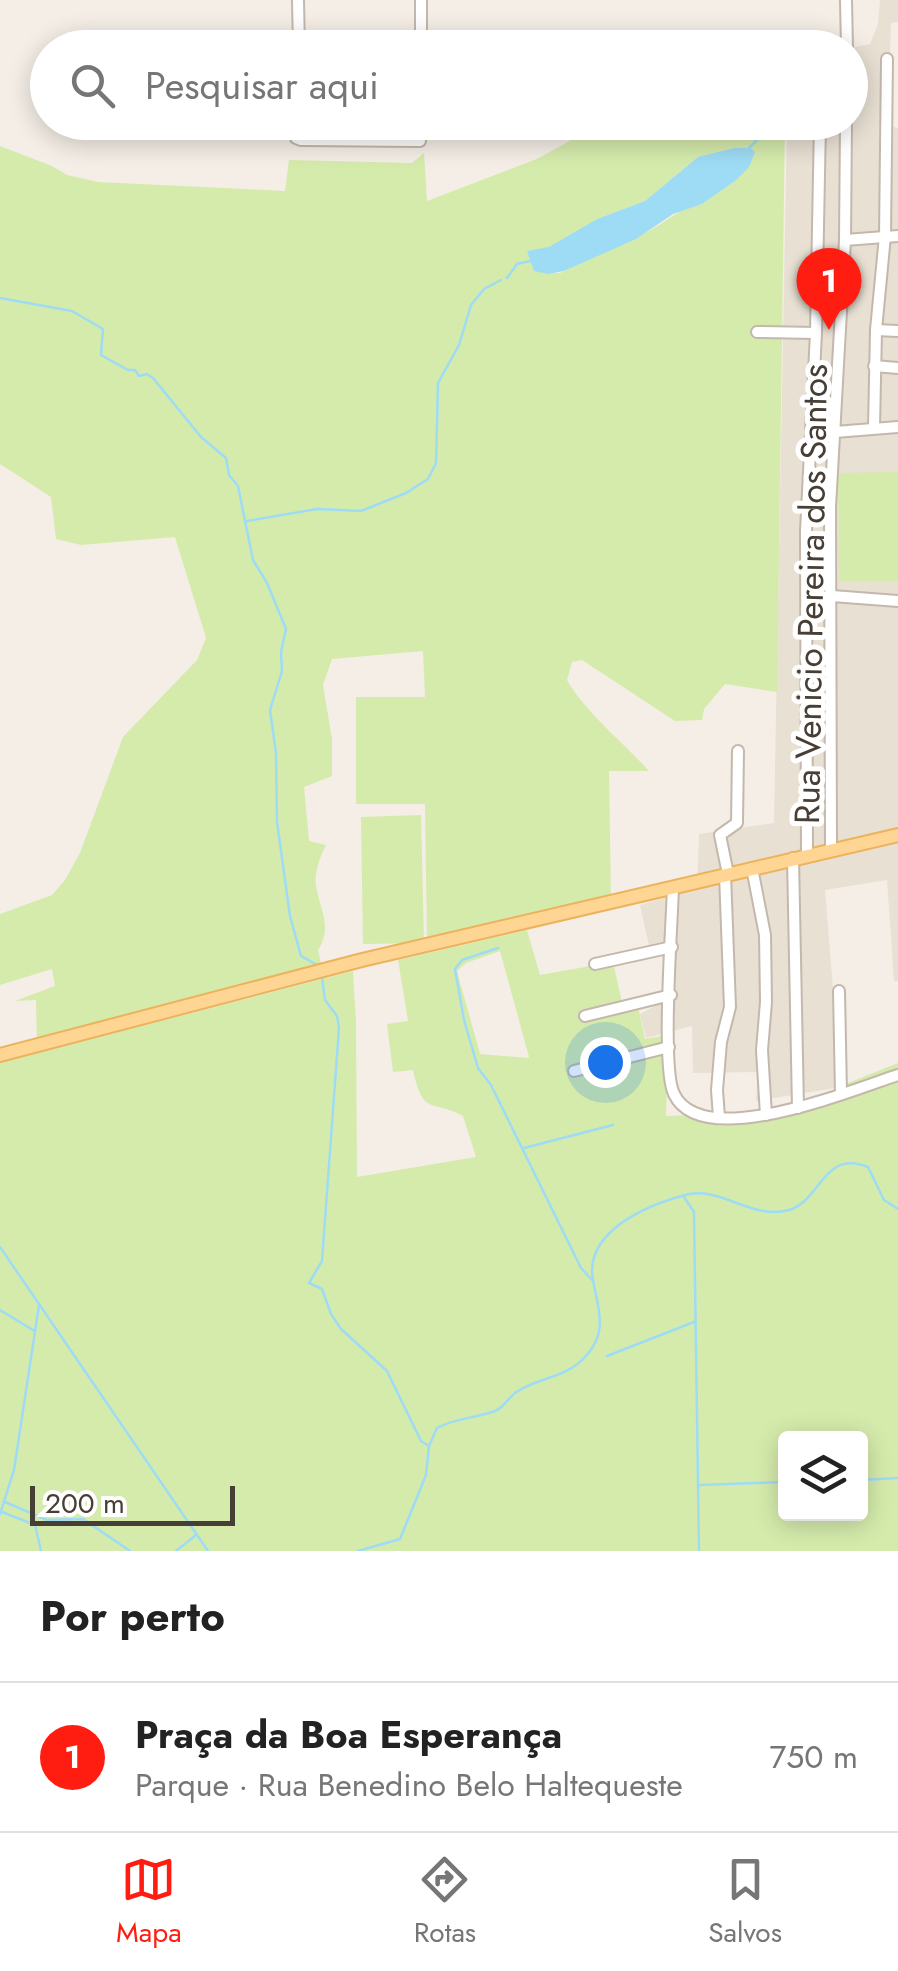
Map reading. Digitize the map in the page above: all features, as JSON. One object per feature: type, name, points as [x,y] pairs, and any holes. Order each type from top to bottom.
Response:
[{"type":"main road","points":[[0,1056],[362,960],[898,834]]},
{"type":"street","points":[[298,0],[299,30]]},
{"type":"street","points":[[421,0],[421,30]]},
{"type":"street","points":[[846,0],[846,30]]},
{"type":"street","points":[[874,428],[876,330],[885,236],[887,59]]},
{"type":"street","points":[[300,140],[420,140]]},
{"type":"street","name":"Rua Venicio Pereira dos Santos","points":[[798,1108],[806,531],[816,333],[820,140]]},
{"type":"street","points":[[832,849],[830,519],[845,240],[846,140]]},
{"type":"street","points":[[845,240],[898,236]]},
{"type":"street","points":[[816,316],[840,318]]},
{"type":"street","points":[[876,330],[898,331]]},
{"type":"street","name":"Rua Venicio Pereira dos Santos","points":[[758,332],[816,333]]},
{"type":"street","points":[[874,366],[898,368]]},
{"type":"street","points":[[835,432],[898,427]]},
{"type":"street","points":[[832,596],[898,600]]},
{"type":"street","points":[[807,657],[833,656]]},
{"type":"street","points":[[719,1117],[721,1042],[730,1007],[726,874],[720,835],[738,823],[738,751]]},
{"type":"street","points":[[752,868],[765,935],[762,1050],[766,1115]]},
{"type":"street","points":[[673,887],[670,1047],[675,1097],[689,1111],[719,1117],[766,1115],[898,1075]]},
{"type":"street","points":[[596,964],[672,947]]},
{"type":"street","points":[[839,991],[841,1094]]},
{"type":"street","points":[[584,1016],[670,995]]},
{"type":"street","points":[[574,1070],[670,1047]]},
{"type":"shaded area","points":[[880,0],[898,0],[898,22],[891,23],[887,126],[898,128],[898,981],[894,981],[887,880],[825,890],[841,1087],[756,1101],[758,1072],[693,1073],[692,1026],[646,1038],[640,1014],[672,997],[676,949],[650,950],[640,905],[697,889],[699,834],[774,823],[787,140],[868,140],[868,44],[878,24]]},
{"type":"green space","points":[[571,140],[785,140],[777,692],[725,684],[704,709],[702,720],[675,721],[582,660],[572,662],[567,680],[575,692],[649,771],[609,771],[611,899],[427,943],[425,804],[356,804],[356,697],[425,697],[423,651],[332,659],[323,685],[332,739],[332,776],[304,787],[309,841],[326,845],[316,881],[325,926],[318,950],[322,968],[37,1045],[36,1000],[15,1001],[55,986],[52,969],[0,985],[0,914],[52,895],[65,880],[80,853],[123,737],[197,660],[206,638],[175,537],[81,545],[56,539],[51,497],[0,464],[0,146],[67,175],[98,182],[285,191],[289,160],[412,163],[424,153],[427,201],[537,159]],"holes":[[[698,157],[735,181],[702,204],[684,209],[651,230],[560,273],[535,271],[527,251],[549,248],[597,219],[645,201]]]},
{"type":"green space","points":[[898,472],[898,581],[839,581],[838,473]]},
{"type":"green space","points":[[421,815],[424,943],[363,944],[361,817]]},
{"type":"green space","points":[[527,930],[540,975],[613,962],[622,1002],[637,1001],[645,1039],[668,1035],[666,1116],[807,1109],[838,1087],[898,1063],[898,1551],[0,1551],[0,1063],[353,971],[357,1177],[476,1157],[463,1116],[425,1101],[413,1070],[393,1072],[387,1024],[408,1021],[398,960]],"holes":[[[500,951],[529,1057],[480,1054],[457,971],[466,963]]]},
{"type":"water","points":[[734,148],[755,152],[749,167],[702,204],[673,214],[636,239],[564,271],[534,271],[527,251],[549,247],[597,219],[645,201],[698,157]]},
{"type":"waterway","points":[[749,148],[757,140]]},
{"type":"waterway","points":[[507,278],[517,264],[530,261]]},
{"type":"waterway","points":[[247,521],[317,509],[361,511],[406,493],[428,479],[436,463],[438,383],[459,345],[471,305],[484,289],[501,280]]},
{"type":"waterway","points":[[0,298],[72,311],[103,329],[101,355],[135,370],[139,376],[147,374],[153,378],[201,437],[226,458],[229,475],[238,486],[253,560],[286,629],[282,671],[270,710],[276,753],[277,822],[290,916],[301,956],[317,965]]},
{"type":"waterway","points":[[498,948],[462,960],[455,969],[464,1020],[478,1068],[491,1085],[581,1268],[592,1280]]},
{"type":"waterway","points":[[322,977],[325,1000],[337,1016],[339,1028],[322,1261],[309,1283],[322,1289],[341,1329],[387,1371],[421,1441],[429,1446]]},
{"type":"waterway","points":[[524,1148],[613,1125]]},
{"type":"waterway","points":[[358,1551],[400,1539],[426,1475],[429,1446],[437,1428],[495,1411],[526,1386],[570,1369],[585,1357],[599,1329],[593,1280],[598,1247],[608,1234],[637,1213],[698,1193],[762,1211],[789,1210],[809,1197],[832,1170],[853,1163],[868,1167],[884,1200],[898,1209]]},
{"type":"waterway","points":[[684,1197],[694,1212],[699,1551]]},
{"type":"waterway","points":[[0,1247],[208,1551]]},
{"type":"waterway","points":[[0,1514],[14,1470],[39,1305]]},
{"type":"waterway","points":[[0,1310],[33,1330]]},
{"type":"waterway","points":[[607,1356],[694,1322]]},
{"type":"waterway","points":[[868,1480],[898,1478]]},
{"type":"waterway","points":[[698,1485],[778,1482]]},
{"type":"waterway","points":[[5,1502],[47,1520],[83,1519],[130,1551]]},
{"type":"waterway","points":[[2,1512],[35,1525],[41,1551]]},
{"type":"waterway","points":[[176,1551],[196,1535]]},
{"type":"place","name":"Praça da Boa Esperança","points":[[829,330]]}]
